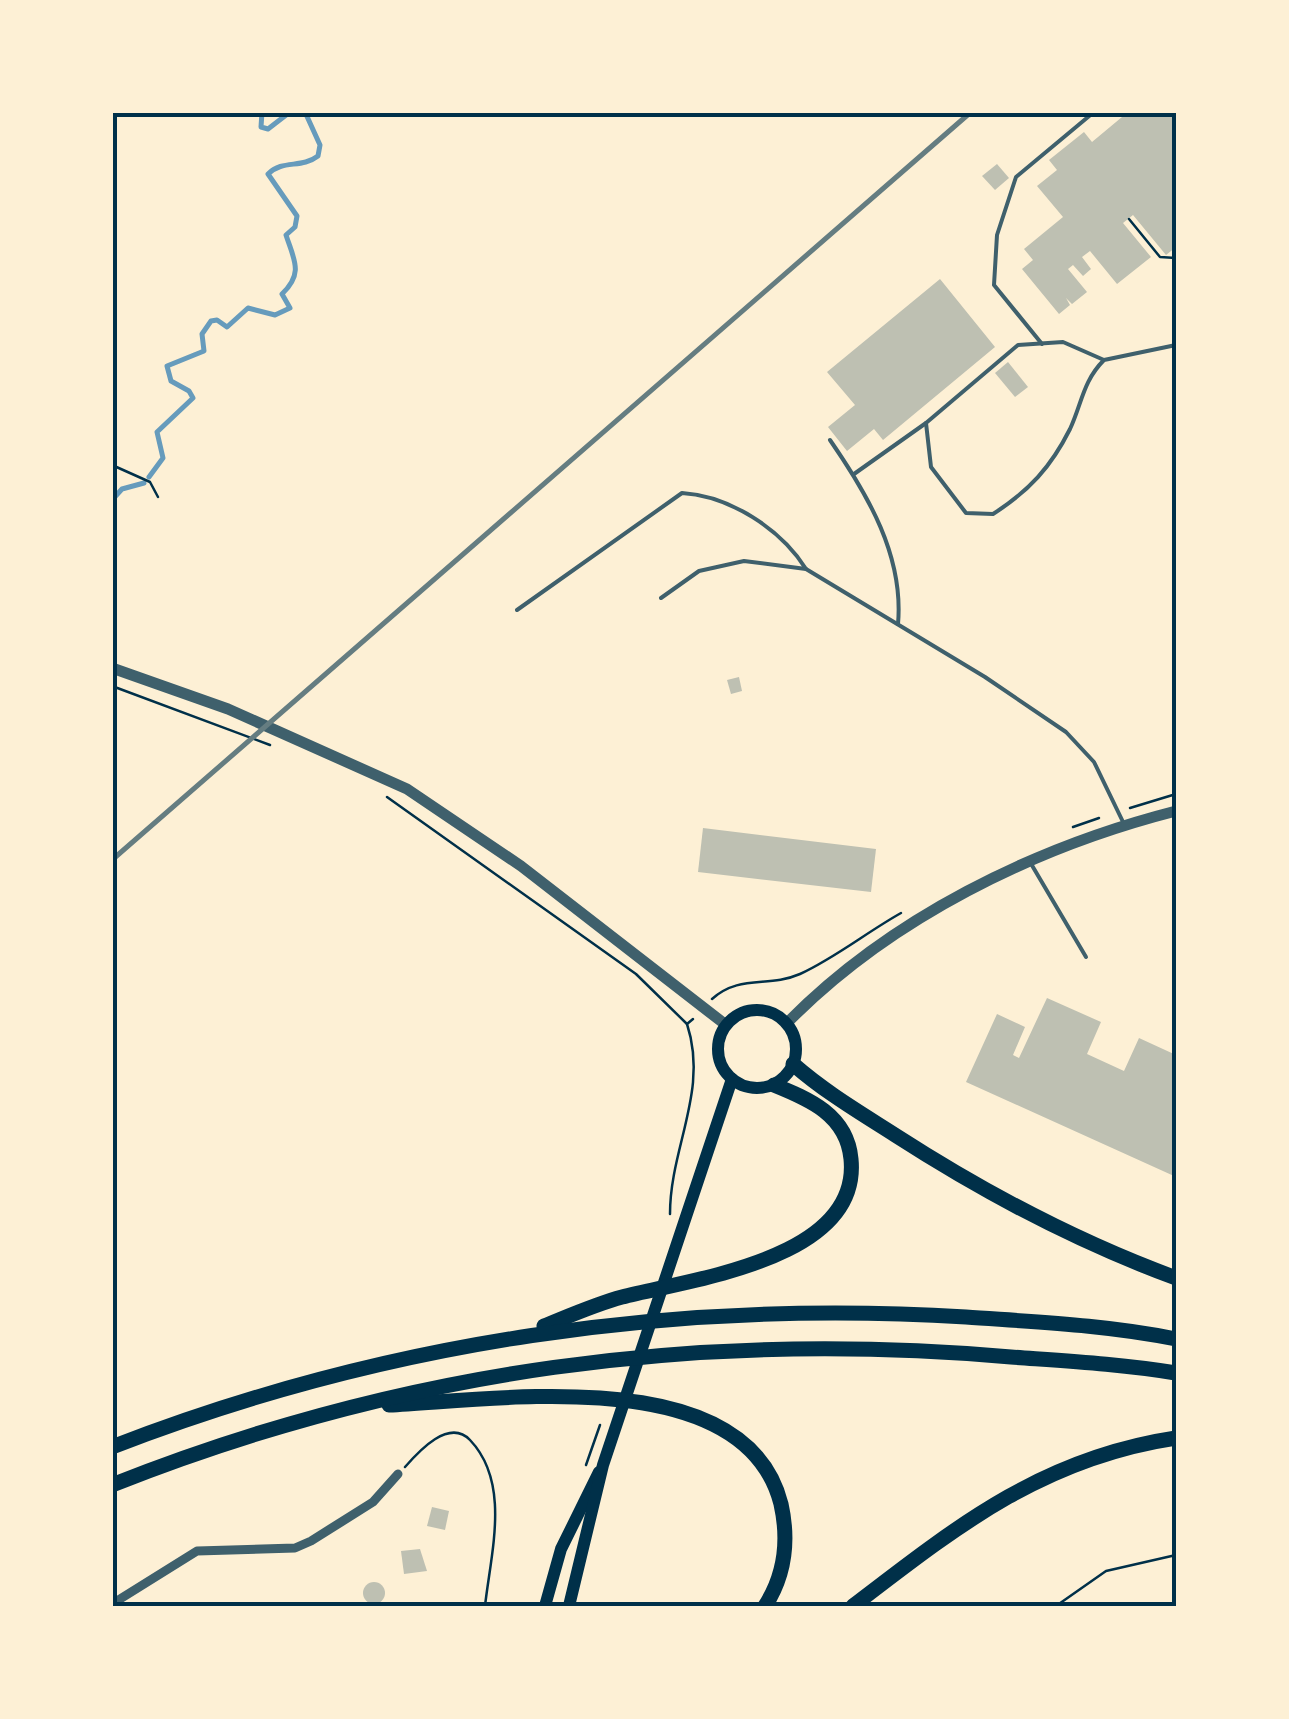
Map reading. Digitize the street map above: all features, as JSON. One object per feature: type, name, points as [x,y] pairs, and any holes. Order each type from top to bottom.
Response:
[{"type":"highway","points":[[794,1064],[842,1102],[1006,1204],[1114,1255],[1176,1278]]},
{"type":"highway","points":[[521,1334],[617,1298],[754,1264],[792,1248],[818,1230],[836,1210],[848,1184],[850,1150],[831,1115],[808,1098],[774,1085]]},
{"type":"highway","points":[[112,1447],[338,1374],[521,1334],[694,1316],[829,1312],[1036,1322],[1176,1339]]},
{"type":"highway","points":[[112,1485],[248,1434],[350,1406],[505,1372],[760,1347],[895,1346],[1176,1374]]},
{"type":"highway","points":[[350,1406],[565,1399],[666,1408],[716,1423],[757,1456],[781,1506],[783,1562],[765,1606]]},
{"type":"highway","points":[[852,1606],[1004,1496],[1130,1447],[1176,1438]]},
{"type":"main road","points":[[569,1606],[603,1465],[732,1079],[718,1049],[726,1025],[754,1010],[774,1013],[787,1024],[796,1046],[794,1064],[774,1085],[756,1088],[732,1079]]},
{"type":"main road","points":[[545,1606],[566,1536],[603,1465]]},
{"type":"street","points":[[112,668],[228,709],[357,763],[466,826],[625,943],[726,1025]]},
{"type":"street","points":[[787,1024],[895,934],[1030,862],[1124,824],[1176,810]]},
{"type":"street","points":[[112,1604],[197,1551],[295,1548],[312,1541],[372,1502],[398,1474]]},
{"type":"lane","points":[[1042,344],[994,285],[997,235],[1016,178],[1094,112]]},
{"type":"lane","points":[[854,474],[926,423],[1018,345],[1063,342],[1104,360]]},
{"type":"lane","points":[[926,423],[931,467],[966,512],[994,514],[1044,476],[1071,426],[1088,376],[1104,360],[1176,346]]},
{"type":"lane","points":[[830,440],[854,474],[884,534],[901,593],[898,624]]},
{"type":"lane","points":[[517,610],[682,493],[706,494],[739,511],[789,542],[806,568]]},
{"type":"lane","points":[[661,598],[699,571],[744,560],[806,568],[985,676],[1085,748],[1124,824]]},
{"type":"lane","points":[[1030,862],[1086,957]]},
{"type":"path","points":[[1128,219],[1160,257],[1176,258]]},
{"type":"path","points":[[112,464],[150,482],[158,497]]},
{"type":"path","points":[[112,686],[269,744]]},
{"type":"path","points":[[376,791],[448,836],[636,974],[687,1024]]},
{"type":"path","points":[[398,1474],[427,1444],[447,1434],[465,1434],[484,1456],[494,1486],[495,1518],[485,1606]]},
{"type":"path","points":[[1056,1606],[1106,1570],[1176,1555]]},
{"type":"building","points":[[1128,112],[1176,112],[1176,247],[1166,255],[1133,215],[1123,223],[1151,257],[1117,284],[1090,251],[1082,257],[1091,269],[1083,276],[1073,265],[1068,269],[1087,292],[1072,304],[1066,298],[1070,305],[1059,314],[1022,269],[1033,260],[1024,249],[1063,217],[1037,186],[1057,170],[1049,160],[1084,132],[1092,142]]},
{"type":"building","points":[[997,164],[1009,178],[995,190],[982,176]]},
{"type":"building","points":[[940,279],[995,347],[883,440],[874,429],[847,451],[828,427],[855,405],[827,372]]},
{"type":"building","points":[[1008,362],[1028,387],[1015,397],[995,373]]},
{"type":"building","points":[[739,677],[742,691],[731,694],[727,680]]},
{"type":"building","points":[[703,828],[876,849],[871,892],[698,872]]},
{"type":"building","points":[[1047,998],[1101,1022],[1087,1054],[1124,1071],[1139,1038],[1176,1055],[1174,1176],[966,1082],[997,1014],[1025,1027],[1013,1055],[1019,1058]]},
{"type":"building","points":[[432,1507],[449,1511],[445,1530],[427,1526]]},
{"type":"building","points":[[420,1549],[427,1571],[404,1574],[401,1551]]},
{"type":"building","points":[[374,1582],[382,1585],[382,1601],[374,1604],[366,1601],[363,1593],[366,1585]]},
{"type":"waterway","points":[[262,112],[261,127],[268,129],[290,112]]},
{"type":"waterway","points":[[149,477],[163,458],[157,432],[193,398],[189,391],[171,381],[167,366],[204,351],[202,334],[211,321],[217,320],[227,327],[248,308],[275,315],[290,308],[282,294],[293,279],[295,266],[286,235],[295,227],[297,216],[268,174],[318,156],[320,145],[305,112]]},
{"type":"waterway","points":[[112,500],[122,489],[144,483]]},
{"type":"railway","points":[[112,860],[971,112]]}]
